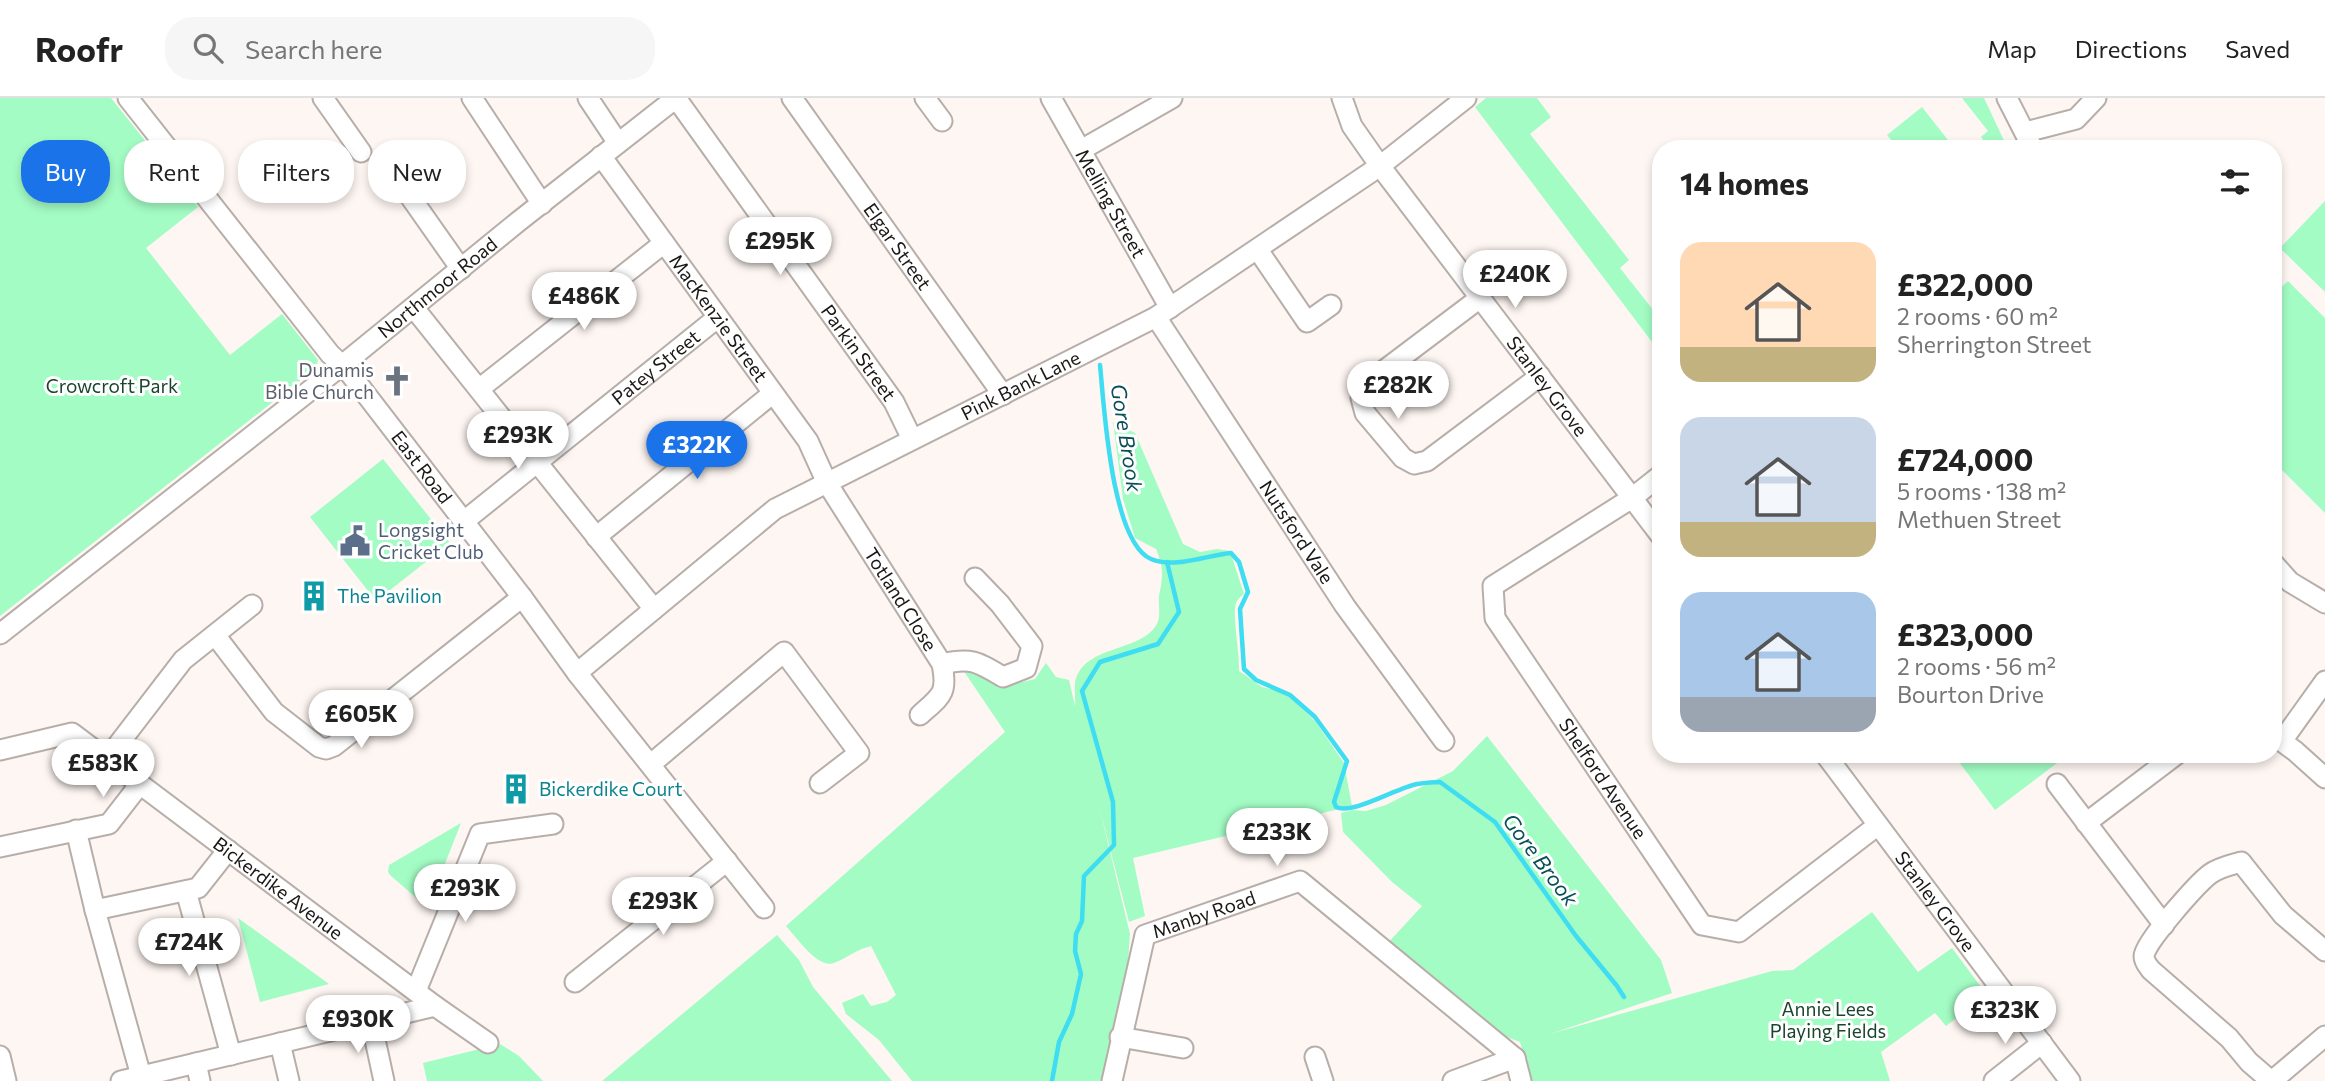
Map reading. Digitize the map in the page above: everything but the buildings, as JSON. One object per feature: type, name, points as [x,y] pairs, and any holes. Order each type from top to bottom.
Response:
[{"type":"street","name":"East Road","points":[[128,98],[330,354],[348,371],[577,673],[764,908]]},
{"type":"street","points":[[323,98],[361,152]]},
{"type":"street","points":[[472,98],[542,204]]},
{"type":"street","points":[[588,98],[618,143]]},
{"type":"street","name":"Northmoor Road","points":[[0,634],[676,98]]},
{"type":"street","name":"Parkin Street","points":[[676,98],[894,402],[912,439]]},
{"type":"street","name":"Elgar Street","points":[[792,98],[1003,395]]},
{"type":"street","points":[[925,98],[942,121]]},
{"type":"street","name":"Melling Street","points":[[1051,98],[1081,150],[1163,312]]},
{"type":"street","points":[[1081,150],[1172,98]]},
{"type":"street","name":"Stanley Grove","points":[[1342,98],[1352,126],[1380,166],[1652,524]]},
{"type":"street","name":"Pink Bank Lane","points":[[577,673],[775,509],[1163,312],[1380,166],[1466,98]]},
{"type":"street","points":[[2007,98],[2030,140],[2076,119],[2096,98]]},
{"type":"street","name":"MacKenzie Street","points":[[601,156],[808,441],[827,483]]},
{"type":"street","points":[[415,203],[461,269]]},
{"type":"street","points":[[478,389],[664,243]]},
{"type":"street","points":[[1258,250],[1307,321],[1331,305]]},
{"type":"street","points":[[1480,298],[1366,384],[1361,398],[1365,413],[1403,458],[1414,464],[1427,461],[1540,376]]},
{"type":"street","points":[[414,308],[653,609]]},
{"type":"street","name":"Nutsford Vale","points":[[1163,312],[1345,606],[1444,741]]},
{"type":"street","name":"Patey Street","points":[[463,522],[717,318]]},
{"type":"street","points":[[596,537],[772,394]]},
{"type":"street","points":[[1632,498],[1652,482]]},
{"type":"street","name":"Totland Close","points":[[827,483],[942,664],[946,683],[940,697],[920,715]]},
{"type":"street","name":"Shelford Avenue","points":[[1632,498],[1493,586],[1495,618],[1702,925],[1739,932],[1878,825]]},
{"type":"street","points":[[2282,573],[2290,582],[2325,603]]},
{"type":"street","points":[[942,664],[963,659],[982,665],[1003,677],[1026,668],[1032,646],[1000,604],[975,578]]},
{"type":"street","points":[[215,635],[274,712],[319,747],[326,749],[334,746],[522,597]]},
{"type":"street","points":[[107,759],[183,660],[252,605]]},
{"type":"street","points":[[651,764],[785,652],[859,753],[820,783]]},
{"type":"street","points":[[2282,733],[2325,681]]},
{"type":"street","name":"Bickerdike Avenue","points":[[0,750],[72,733],[415,992],[488,1043]]},
{"type":"street","points":[[2282,741],[2325,778]]},
{"type":"street","name":"Stanley Grove","points":[[1832,763],[2070,1081]]},
{"type":"street","points":[[2086,822],[2166,763]]},
{"type":"street","points":[[0,847],[109,824],[140,784]]},
{"type":"street","points":[[2057,785],[2164,925]]},
{"type":"street","points":[[415,992],[480,834],[553,824]]},
{"type":"street","points":[[76,830],[141,1076]]},
{"type":"street","points":[[95,910],[198,888],[228,850]]},
{"type":"street","points":[[575,982],[727,861]]},
{"type":"street","points":[[2325,951],[2283,915],[2241,862],[2210,874],[2164,925],[2144,952],[2144,960],[2151,970],[2229,1038],[2249,1062],[2272,1081],[2325,1036]]},
{"type":"street","name":"Manby Road","points":[[1112,1081],[1145,935],[1300,881],[1515,1058]]},
{"type":"street","points":[[186,891],[231,1055]]},
{"type":"street","points":[[121,1081],[141,1076],[198,1072],[231,1055],[435,1006]]},
{"type":"street","points":[[371,1021],[384,1081]]},
{"type":"street","points":[[1120,1038],[1183,1048]]},
{"type":"street","points":[[280,1043],[289,1081]]},
{"type":"street","points":[[1994,1081],[2042,1043]]},
{"type":"street","points":[[0,1056],[6,1081]]},
{"type":"street","points":[[1315,1057],[1323,1081]]},
{"type":"street","points":[[1453,1081],[1515,1058],[1521,1081]]},
{"type":"green space","name":"Crowcroft Park","points":[[0,98],[111,98],[145,140],[124,140],[124,203],[195,203],[198,207],[146,248],[230,355],[282,314],[318,360],[316,368],[0,616]]},
{"type":"green space","points":[[1486,98],[1537,98],[1551,117],[1530,134],[1629,260],[1620,268],[1652,309],[1652,342],[1475,107]]},
{"type":"green space","points":[[1962,98],[1984,98],[2004,140],[1983,140],[1981,137],[1988,131]]},
{"type":"green space","points":[[1922,107],[1948,140],[1891,140],[1887,135]]},
{"type":"green space","points":[[2325,201],[2325,292],[2282,250],[2282,246]]},
{"type":"green space","points":[[2288,281],[2325,318],[2325,513],[2282,470],[2282,287]]},
{"type":"green space","points":[[1113,422],[1135,433],[1183,544],[1200,552],[1217,549],[1230,551],[1244,594],[1235,608],[1239,671],[1262,687],[1284,692],[1315,721],[1344,763],[1352,806],[1133,858],[1145,916],[1129,922],[1099,806],[1130,934],[1128,961],[1102,1081],[912,1081],[879,1040],[846,1014],[842,1003],[863,994],[871,1006],[887,1002],[896,995],[871,946],[828,964],[808,951],[786,926],[1005,732],[963,670],[1006,686],[1035,679],[1046,663],[1056,677],[1069,680],[1075,706],[1075,684],[1079,672],[1087,663],[1147,635],[1157,624],[1162,567],[1156,549],[1135,538],[1123,499]]},
{"type":"green space","points":[[383,459],[450,543],[376,601],[310,517]]},
{"type":"green space","name":"Annie Lees Playing Fields","points":[[1487,736],[1661,960],[1672,993],[1550,1034],[1772,971],[1793,970],[1872,912],[1918,972],[1952,948],[1987,995],[1946,1026],[1935,1013],[1881,1052],[1890,1081],[1532,1081],[1520,1042],[1507,1037],[1385,946],[1422,906],[1392,882],[1343,832],[1341,813],[1366,811],[1386,805],[1453,771]]},
{"type":"green space","points":[[1960,763],[2057,763],[1995,810]]},
{"type":"green space","points":[[461,823],[431,899],[421,902],[390,875],[389,865]]},
{"type":"green space","points":[[238,918],[329,984],[260,1002]]},
{"type":"green space","points":[[777,935],[799,960],[813,987],[892,1081],[602,1081]]},
{"type":"green space","points":[[500,1044],[519,1056],[543,1081],[427,1081],[423,1063]]},
{"type":"waterway","name":"Gore Brook","points":[[1100,365],[1107,439],[1118,500],[1137,547],[1151,559],[1160,562],[1181,562],[1231,553],[1239,562],[1248,592],[1240,609],[1244,669],[1256,680],[1290,695],[1315,717],[1347,761],[1334,802],[1336,807],[1353,807],[1408,786],[1440,782],[1495,822],[1576,936],[1624,997]]},
{"type":"waterway","points":[[1052,1081],[1059,1042],[1072,1014],[1081,974],[1075,951],[1076,934],[1082,921],[1084,876],[1114,845],[1113,802],[1082,691],[1100,662],[1158,644],[1179,612],[1167,562]]},
{"type":"place","name":"Dunamis Bible Church","points":[[397,381]]},
{"type":"place","name":"Longsight Cricket Club","points":[[355,541]]},
{"type":"place","name":"The Pavilion","points":[[314,596]]},
{"type":"place","name":"Bickerdike Court","points":[[516,789]]}]
